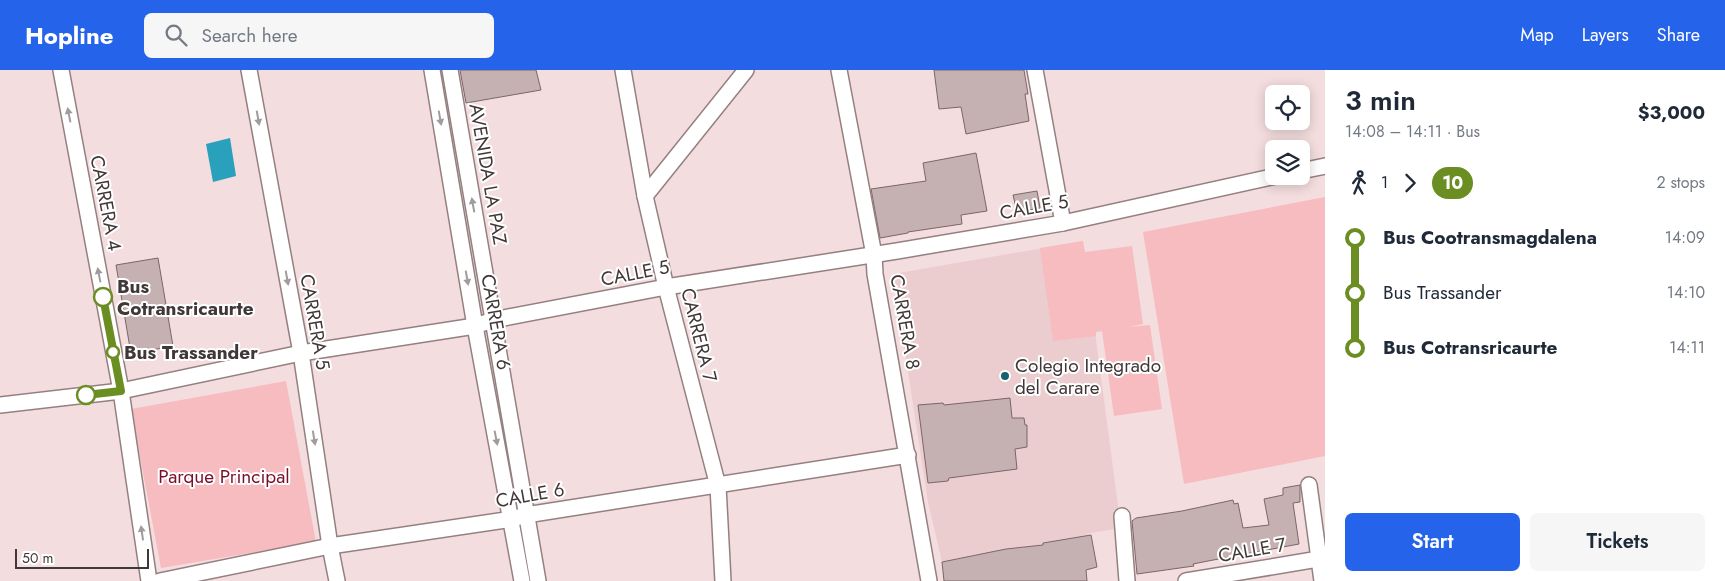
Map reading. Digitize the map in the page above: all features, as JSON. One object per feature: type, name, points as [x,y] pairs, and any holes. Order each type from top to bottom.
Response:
[{"type":"street","name":"CARRERA 4","points":[[61,70],[121,391],[149,581]]},
{"type":"street","name":"CARRERA 5","points":[[249,70],[301,353],[337,581]]},
{"type":"street","name":"CARRERA 6","points":[[432,70],[475,326],[519,517],[522,581]]},
{"type":"street","name":"AVENIDA LA PAZ","points":[[450,70],[493,320],[519,517],[538,581]]},
{"type":"street","name":"CARRERA 7","points":[[623,70],[644,196],[718,486],[724,581]]},
{"type":"street","points":[[644,196],[746,70]]},
{"type":"street","name":"CARRERA 8","points":[[839,70],[874,255],[875,274],[929,581]]},
{"type":"street","points":[[1035,70],[1063,223]]},
{"type":"street","points":[[1310,169],[1325,166]]},
{"type":"street","name":"CALLE 5","points":[[0,404],[121,391],[301,353],[475,326],[493,320],[666,287],[874,255],[1063,223],[1265,178]]},
{"type":"street","name":"CALLE 6","points":[[160,581],[330,546],[908,455]]},
{"type":"street","points":[[1309,485],[1322,558],[1322,581]]},
{"type":"street","points":[[1122,516],[1127,581]]},
{"type":"street","name":"CALLE 7","points":[[1186,581],[1322,558]]},
{"type":"shaded area","name":"Colegio Integrado del Carare","points":[[1083,241],[1121,528],[942,562],[928,502],[893,274]]},
{"type":"green space","points":[[1325,197],[1325,456],[1184,484],[1143,232]]},
{"type":"green space","points":[[1083,241],[1085,252],[1132,246],[1143,324],[1129,327],[1150,325],[1162,409],[1114,416],[1102,331],[1096,332],[1096,336],[1053,341],[1040,248]]},
{"type":"green space","name":"Parque Principal","points":[[286,381],[316,542],[161,568],[131,409]]},
{"type":"water","points":[[230,138],[236,176],[213,182],[206,144]]},
{"type":"building","points":[[460,70],[536,70],[541,90],[466,103]]},
{"type":"building","points":[[934,70],[1024,70],[1028,94],[1025,94],[1029,121],[966,134],[961,107],[939,109]]},
{"type":"building","points":[[976,153],[987,211],[961,215],[962,224],[880,238],[871,189],[926,181],[923,163]]},
{"type":"building","points":[[1037,191],[1040,208],[1017,212],[1013,195]]},
{"type":"building","points":[[158,258],[173,346],[131,354],[116,265]]},
{"type":"building","points":[[1010,398],[1012,418],[1024,418],[1025,425],[1027,425],[1027,447],[1015,449],[1017,469],[949,478],[948,481],[928,483],[918,405],[943,403],[944,405]]},
{"type":"building","points":[[1300,485],[1300,502],[1293,503],[1299,544],[1193,564],[1194,566],[1137,574],[1132,521],[1136,518],[1182,511],[1233,500],[1234,504],[1238,503],[1243,528],[1269,525],[1264,499],[1283,495],[1283,488]]},
{"type":"building","points":[[1091,535],[1097,567],[1086,570],[1087,581],[944,581],[942,562]]},
{"type":"bus line","name":"10","points":[[86,395],[121,391],[103,297]]},
{"type":"place","name":"Bus Cotransricaurte","points":[[103,297]]},
{"type":"place","name":"Bus Trassander","points":[[113,352]]},
{"type":"place","name":"Colegio Integrado del Carare","points":[[1005,376]]}]
